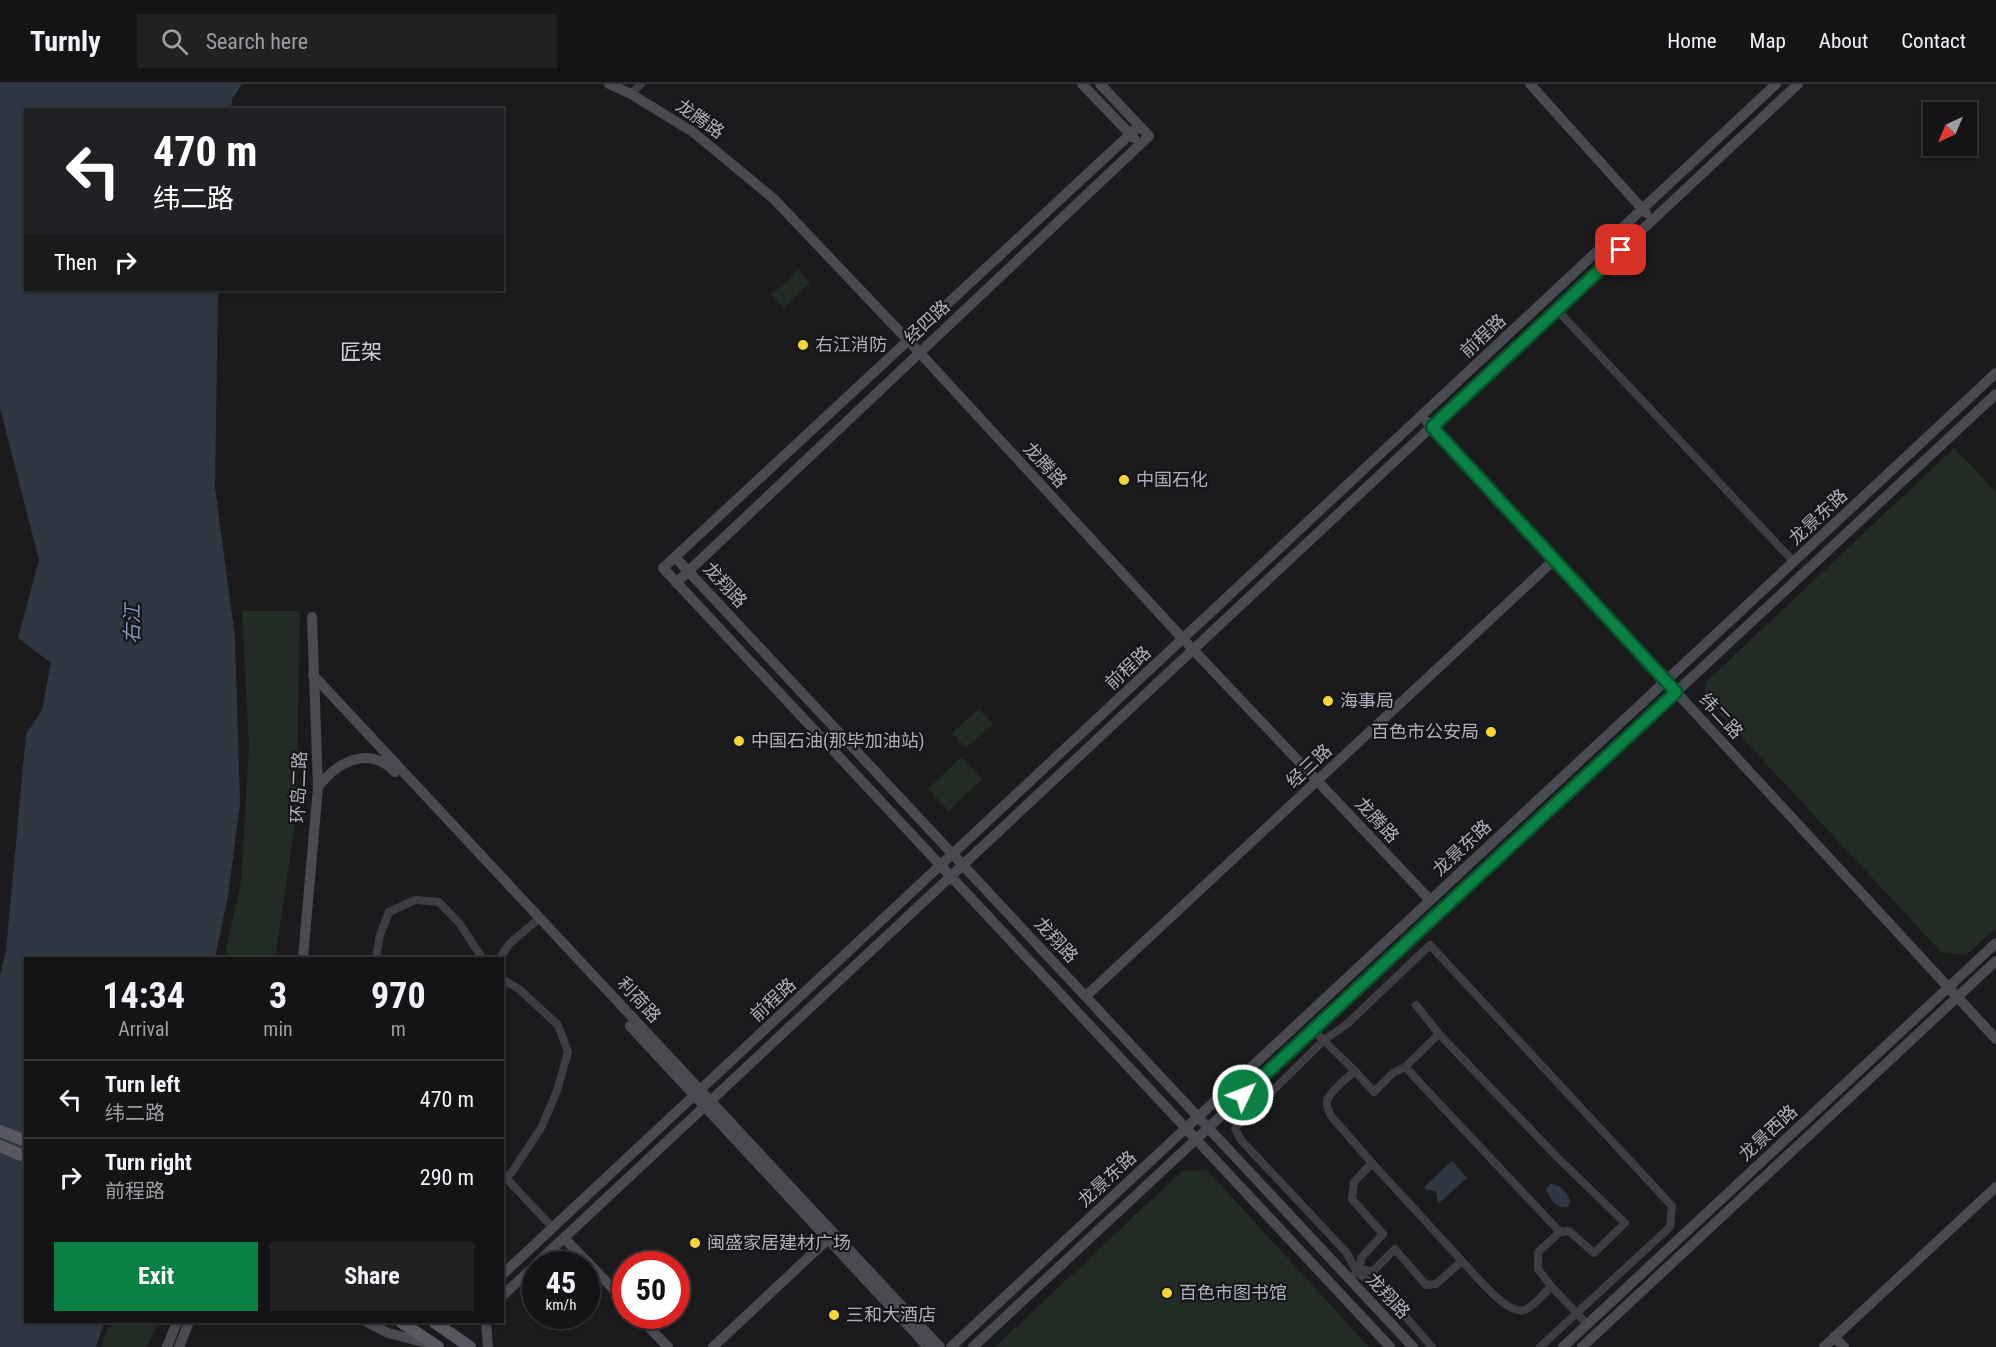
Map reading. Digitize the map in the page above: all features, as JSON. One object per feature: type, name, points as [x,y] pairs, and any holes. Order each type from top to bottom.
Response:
[{"type":"main road","name":"龙腾路","points":[[609,84],[631,94],[693,132],[774,199],[908,340],[1193,650],[1430,900]]},
{"type":"main road","points":[[1082,84],[1140,145]]},
{"type":"main road","points":[[1100,84],[1139,126]]},
{"type":"main road","points":[[1530,84],[1653,220]]},
{"type":"main road","name":"前程路","points":[[504,1273],[1776,84]]},
{"type":"main road","name":"前程路","points":[[551,1251],[1798,84]]},
{"type":"main road","name":"经四路","points":[[663,568],[1130,134],[1139,126],[1149,136],[676,583]]},
{"type":"main road","name":"龙景东路","points":[[951,1347],[1996,373]]},
{"type":"main road","name":"龙景东路","points":[[973,1347],[1996,394]]},
{"type":"main road","name":"纬二路","points":[[1421,416],[1996,1039]]},
{"type":"main road","name":"龙翔路","points":[[675,557],[1208,1128],[1356,1274],[1413,1347]]},
{"type":"main road","name":"经三路","points":[[1086,996],[1554,560]]},
{"type":"main road","name":"龙翔路","points":[[663,568],[1390,1347]]},
{"type":"main road","name":"环岛二路","points":[[303,957],[318,787],[312,617]]},
{"type":"main road","name":"利荷路","points":[[313,675],[698,1093],[928,1347]]},
{"type":"main road","name":"利荷路","points":[[318,787],[328,774],[342,763],[357,759],[379,759],[389,766],[698,1093]]},
{"type":"main road","name":"龙景西路","points":[[1563,1347],[1996,943]]},
{"type":"main road","name":"龙景西路","points":[[1582,1347],[1996,962]]},
{"type":"main road","name":"利荷路","points":[[708,1104],[940,1347]]},
{"type":"main road","points":[[0,1131],[24,1140]]},
{"type":"main road","points":[[0,1146],[24,1156]]},
{"type":"main road","points":[[1824,1347],[1996,1188]]},
{"type":"main road","points":[[564,1238],[612,1288]]},
{"type":"main road","points":[[713,1347],[828,1239]]},
{"type":"main road","name":"前程路","points":[[504,1294],[522,1278]]},
{"type":"main road","points":[[167,1347],[177,1323]]},
{"type":"main road","points":[[178,1347],[189,1323]]},
{"type":"main road","points":[[369,1323],[388,1333],[438,1347]]},
{"type":"main road","points":[[402,1323],[438,1347]]},
{"type":"main road","points":[[435,1323],[470,1347]]},
{"type":"main road","points":[[486,1323],[488,1347]]},
{"type":"main road","points":[[651,1329],[668,1347]]},
{"type":"main road","points":[[1834,1337],[1844,1347]]},
{"type":"street","points":[[631,94],[641,84]]},
{"type":"street","points":[[1557,310],[1794,562]]},
{"type":"street","points":[[376,957],[380,935],[389,912],[415,900],[439,902],[460,924],[481,957]]},
{"type":"street","points":[[501,957],[509,944],[535,922]]},
{"type":"street","points":[[1432,1347],[1387,1295],[1356,1274],[1346,1252],[1241,1140],[1235,1128],[1324,1040],[1347,1024],[1430,945],[1672,1206],[1670,1227],[1540,1347]]},
{"type":"street","points":[[504,980],[519,989],[558,1025],[568,1052],[557,1092],[542,1128],[512,1172],[504,1179],[553,1228]]},
{"type":"street","points":[[1416,1005],[1439,1034],[1556,1156],[1625,1223],[1594,1253],[1569,1231],[1560,1232],[1538,1252],[1538,1269],[1587,1324]]},
{"type":"street","points":[[1313,1030],[1374,1092],[1393,1073],[1405,1067],[1439,1034]]},
{"type":"street","points":[[1405,1067],[1560,1232]]},
{"type":"street","points":[[1355,1071],[1331,1094],[1327,1101],[1327,1108],[1331,1116],[1372,1163],[1506,1306],[1516,1311],[1526,1310],[1551,1286]]},
{"type":"street","points":[[1356,1274],[1361,1258],[1383,1234],[1352,1199],[1354,1182],[1372,1163]]},
{"type":"street","points":[[1356,1274],[1373,1271],[1395,1249],[1426,1285],[1431,1286],[1462,1261]]},
{"type":"shaded area","points":[[798,270],[810,283],[784,308],[771,295]]},
{"type":"shaded area","points":[[1954,448],[1996,492],[1996,928],[1966,955],[1941,952],[1706,699],[1705,683]]},
{"type":"shaded area","points":[[242,611],[300,611],[296,818],[275,957],[224,957],[241,882],[249,746]]},
{"type":"shaded area","points":[[979,709],[993,724],[966,748],[952,733]]},
{"type":"shaded area","points":[[961,757],[982,779],[949,811],[928,789]]},
{"type":"shaded area","points":[[1207,1170],[1369,1347],[995,1347],[1182,1171]]},
{"type":"shaded area","points":[[110,1323],[158,1323],[147,1347],[101,1347]]},
{"type":"water","name":"右江","points":[[0,84],[242,84],[232,99],[231,108],[24,108],[24,291],[218,291],[215,488],[235,637],[240,803],[228,896],[215,957],[24,957],[24,1323],[104,1323],[96,1347],[0,1347],[0,975],[6,951],[26,734],[42,710],[51,663],[18,638],[39,560],[0,408]]},
{"type":"water","points":[[1452,1161],[1467,1178],[1439,1203],[1435,1191],[1424,1187]]},
{"type":"water","points":[[1550,1184],[1557,1185],[1565,1191],[1570,1200],[1569,1206],[1561,1207],[1552,1200],[1546,1189]]},
{"type":"place","name":"右江消防","points":[[803,345]]},
{"type":"place","name":"中国石化","points":[[1124,480]]},
{"type":"place","name":"海事局","points":[[1328,701]]},
{"type":"place","name":"百色市公安局","points":[[1491,732]]},
{"type":"place","name":"中国石油(那毕加油站)","points":[[739,741]]},
{"type":"place","name":"闽盛家居建材广场","points":[[695,1243]]},
{"type":"place","name":"百色市图书馆","points":[[1167,1293]]},
{"type":"place","name":"三和大酒店","points":[[834,1315]]},
{"type":"district","name":"匠架","points":[[361,352]]},
{"type":"route","points":[[1243,1095],[1676,692],[1432,427],[1621,250]]}]
